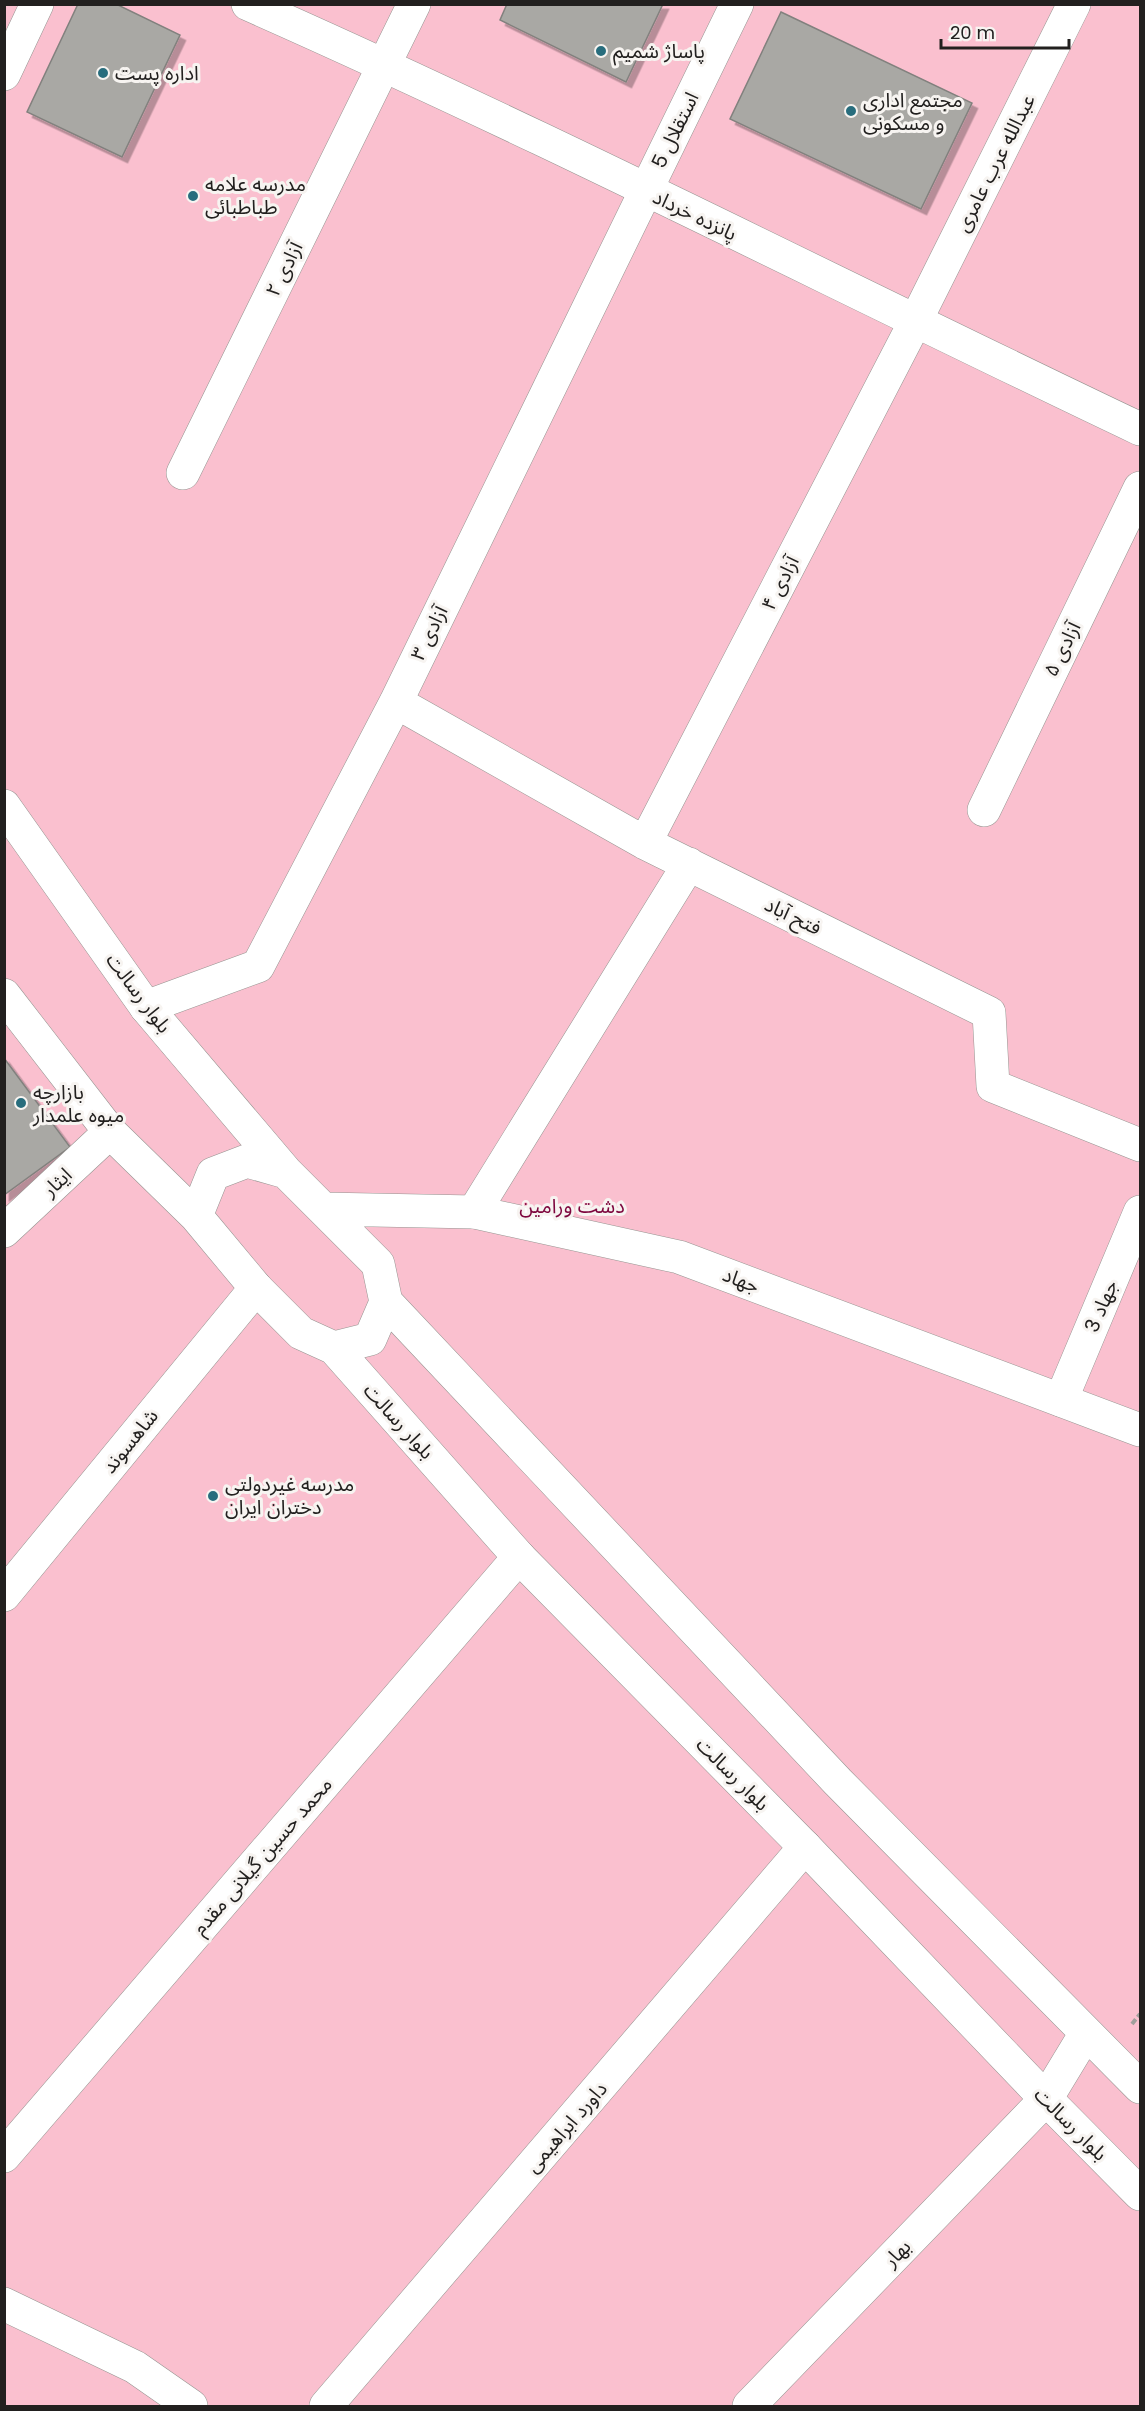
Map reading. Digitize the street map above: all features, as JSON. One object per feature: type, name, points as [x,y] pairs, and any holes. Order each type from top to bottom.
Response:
[{"type":"street","points":[[4,74],[37,4]]},
{"type":"street","name":"پانزده خرداد","points":[[248,4],[385,65],[1140,429]]},
{"type":"street","name":"آزادی ۲","points":[[183,473],[414,4]]},
{"type":"street","name":"استقلال 5","points":[[646,191],[736,4]]},
{"type":"street","name":"عبدالله عرب عامری","points":[[915,322],[1074,4]]},
{"type":"street","name":"آزادی ۳","points":[[146,1007],[258,966],[396,702],[646,191]]},
{"type":"street","name":"آزادی ۴","points":[[645,843],[915,322]]},
{"type":"street","name":"آزادی ۵","points":[[984,810],[1140,488]]},
{"type":"street","name":"فتح آباد","points":[[396,702],[645,843],[989,1013],[993,1086],[1140,1145]]},
{"type":"street","name":"بلوار رسالت","points":[[4,806],[146,1007],[286,1172],[378,1264],[386,1302]]},
{"type":"street","points":[[474,1212],[689,864]]},
{"type":"street","points":[[4,995],[110,1132],[196,1216],[256,1288],[302,1333],[333,1348],[370,1339],[386,1302],[838,1782],[1140,2087]]},
{"type":"street","name":"ایثار","points":[[4,1231],[110,1132]]},
{"type":"street","points":[[196,1216],[213,1174],[247,1161],[286,1172]]},
{"type":"street","name":"جهاد","points":[[323,1209],[474,1212],[679,1257],[1140,1430]]},
{"type":"street","name":"جهاد 3","points":[[1061,1400],[1140,1212]]},
{"type":"street","name":"شاهسوند","points":[[4,1595],[256,1288]]},
{"type":"street","name":"بلوار رسالت","points":[[333,1348],[519,1557],[805,1847],[1140,2194]]},
{"type":"street","name":"محمد حسین گیلانی مقدم","points":[[4,2156],[519,1557]]},
{"type":"street","name":"داورد ابراهیمی","points":[[326,2406],[805,1847]]},
{"type":"street","name":"بهار","points":[[749,2406],[1046,2099],[1086,2033]]},
{"type":"street","points":[[4,2304],[135,2367],[191,2406]]},
{"type":"green space","name":"دشت ورامین","points":[[5,5],[1140,5],[1140,2406],[5,2406]]},
{"type":"building","name":"اداره پست","points":[[78,4],[116,4],[180,35],[122,157],[27,112]]},
{"type":"building","name":"پاساژ شمیم","points":[[507,4],[663,4],[626,82],[500,20]]},
{"type":"building","name":"مجتمع اداری و مسکونی","points":[[781,12],[972,103],[921,209],[730,119]]},
{"type":"building","name":"بازارچه میوه علمدار","points":[[4,1058],[70,1147],[4,1195]]},
{"type":"place","name":"پاساژ شمیم","points":[[601,51]]},
{"type":"place","name":"اداره پست","points":[[103,73]]},
{"type":"place","name":"مجتمع اداری و مسکونی","points":[[851,111]]},
{"type":"place","name":"مدرسه علامه طباطبائی","points":[[193,196]]},
{"type":"place","name":"بازارچه میوه علمدار","points":[[21,1103]]},
{"type":"place","name":"مدرسه غیردولتی دختران ایران","points":[[213,1496]]}]
